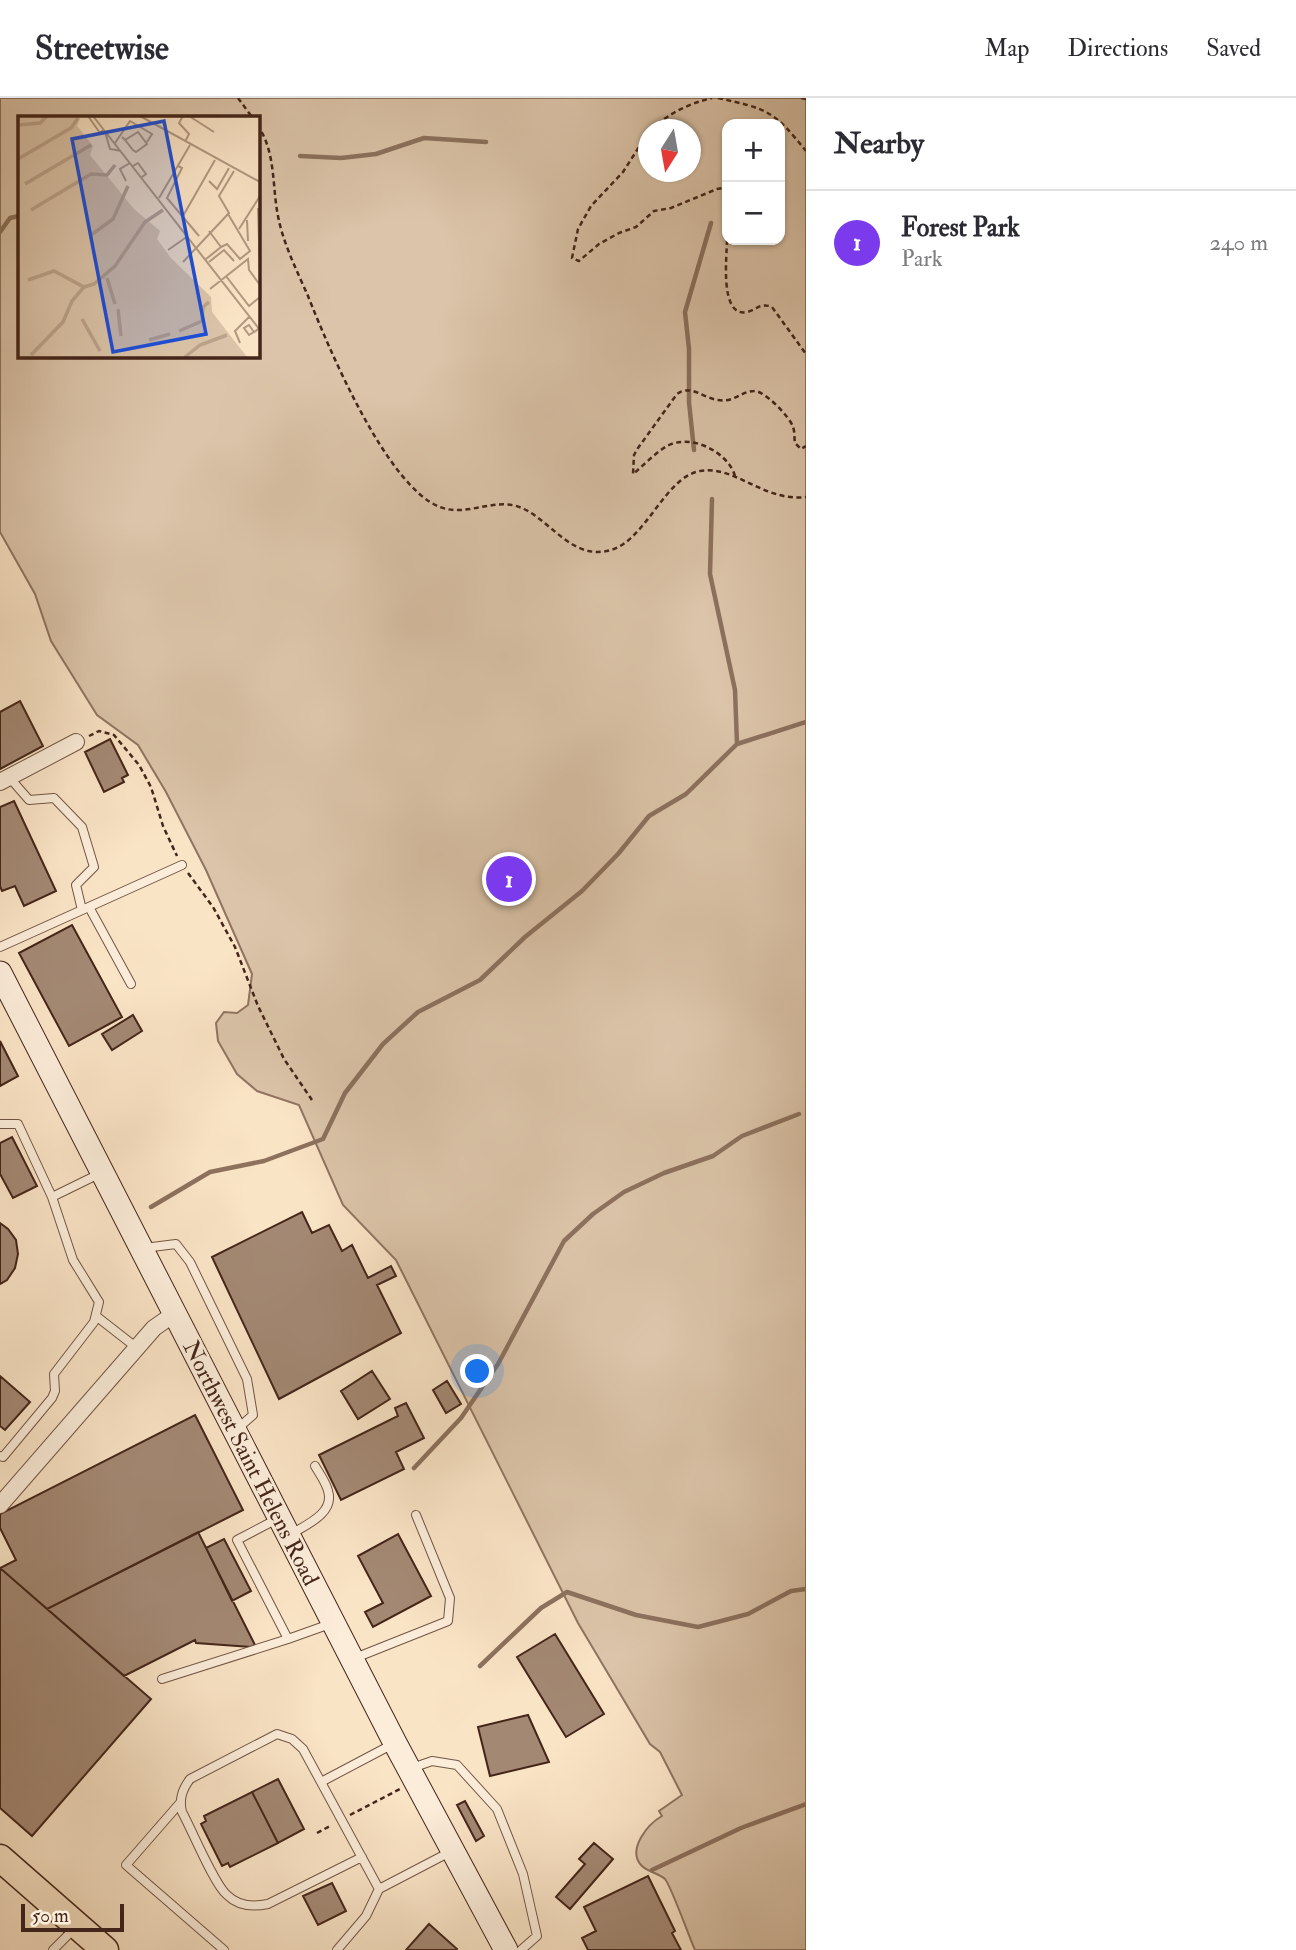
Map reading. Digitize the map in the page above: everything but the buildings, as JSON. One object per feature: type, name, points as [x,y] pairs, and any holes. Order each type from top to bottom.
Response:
[{"type":"highway","points":[[0,1858],[106,1950]]},
{"type":"main road","name":"Northwest Saint Helens Road","points":[[0,973],[352,1660],[506,1950]]},
{"type":"street","points":[[5,779],[76,742]]},
{"type":"street","points":[[0,1505],[154,1328],[174,1314]]},
{"type":"lane","points":[[5,779],[29,800],[54,798],[82,827],[94,867],[76,885],[85,909],[131,984]]},
{"type":"lane","points":[[0,947],[182,865]]},
{"type":"lane","points":[[0,1124],[18,1124],[52,1197],[73,1260],[99,1302],[94,1322],[54,1374],[55,1391],[52,1398],[2,1457],[0,1456]]},
{"type":"lane","points":[[52,1197],[102,1173]]},
{"type":"lane","points":[[141,1248],[176,1244],[190,1262],[247,1379],[253,1415],[235,1431]]},
{"type":"lane","points":[[96,1316],[136,1348]]},
{"type":"lane","points":[[288,1639],[237,1540],[322,1515],[328,1491],[315,1466]]},
{"type":"lane","points":[[352,1660],[448,1621],[450,1598],[416,1515]]},
{"type":"lane","points":[[162,1679],[333,1623]]},
{"type":"lane","points":[[224,1950],[126,1865],[180,1803],[184,1786],[190,1779],[277,1734],[298,1743],[379,1889]]},
{"type":"lane","points":[[321,1782],[395,1742]]},
{"type":"lane","points":[[412,1775],[432,1760],[457,1765],[497,1809],[523,1874],[537,1936],[521,1950]]},
{"type":"lane","points":[[180,1803],[224,1893],[244,1904],[268,1904],[362,1857]]},
{"type":"lane","points":[[337,1950],[366,1916],[379,1889],[453,1850]]},
{"type":"lane","points":[[53,1950],[77,1925]]},
{"type":"path","points":[[238,98],[251,116]]},
{"type":"path","points":[[664,119],[691,103],[712,98]]},
{"type":"path","points":[[718,98],[767,111],[785,124],[806,151]]},
{"type":"path","points":[[801,98],[806,99]]},
{"type":"path","points":[[259,127],[266,136],[278,219],[320,326],[342,375],[398,472],[426,500],[444,509],[506,503],[523,509],[565,541],[592,551],[609,551],[624,545],[682,480],[696,471],[707,470],[735,476],[775,495],[791,499],[806,497]]},
{"type":"path","points":[[638,149],[623,172],[591,206],[578,229],[572,258],[579,261],[599,244],[636,227],[654,211],[671,208],[722,188]]},
{"type":"path","points":[[727,245],[726,288],[733,309],[739,313],[749,312],[765,304],[772,307],[806,354]]},
{"type":"path","points":[[735,476],[732,467],[720,455],[697,444],[669,445],[633,474],[634,455],[677,394],[683,390],[691,390],[706,398],[720,401],[750,392],[763,393],[789,419],[795,443],[801,449],[806,446]]},
{"type":"path","points":[[76,742],[99,731],[114,735],[139,765],[151,787],[163,826],[182,865],[219,917],[284,1059],[312,1100]]},
{"type":"path","points":[[317,1833],[412,1775]]},
{"type":"shaded area","points":[[0,98],[806,98],[806,1950],[695,1950],[665,1879],[641,1865],[637,1859],[636,1852],[641,1838],[662,1816],[659,1811],[682,1795],[660,1752],[650,1744],[578,1623],[396,1260],[343,1205],[299,1105],[257,1091],[237,1074],[218,1041],[216,1023],[224,1012],[237,1013],[248,1005],[252,974],[206,870],[166,792],[138,745],[97,715],[51,641],[35,594],[0,532]]},
{"type":"waterway","points":[[300,156],[341,158],[376,154],[424,138],[486,142]]},
{"type":"waterway","points":[[0,232],[10,218],[18,216]]},
{"type":"waterway","points":[[694,450],[685,312],[711,223]]},
{"type":"waterway","points":[[712,499],[710,574],[735,690],[737,744]]},
{"type":"waterway","points":[[151,1207],[210,1172],[264,1161],[323,1139],[345,1093],[383,1044],[418,1012],[480,980],[525,937],[582,891],[618,854],[649,816],[686,794],[737,744],[806,722]]},
{"type":"waterway","points":[[414,1468],[461,1418],[498,1364],[564,1241],[593,1214],[624,1192],[664,1173],[713,1156],[742,1136],[799,1114]]},
{"type":"waterway","points":[[480,1666],[541,1608],[567,1592],[636,1615],[698,1627],[748,1614],[791,1591],[806,1589]]},
{"type":"waterway","points":[[652,1870],[741,1828],[806,1804]]},
{"type":"place","name":"Forest Park","points":[[509,879]]}]
